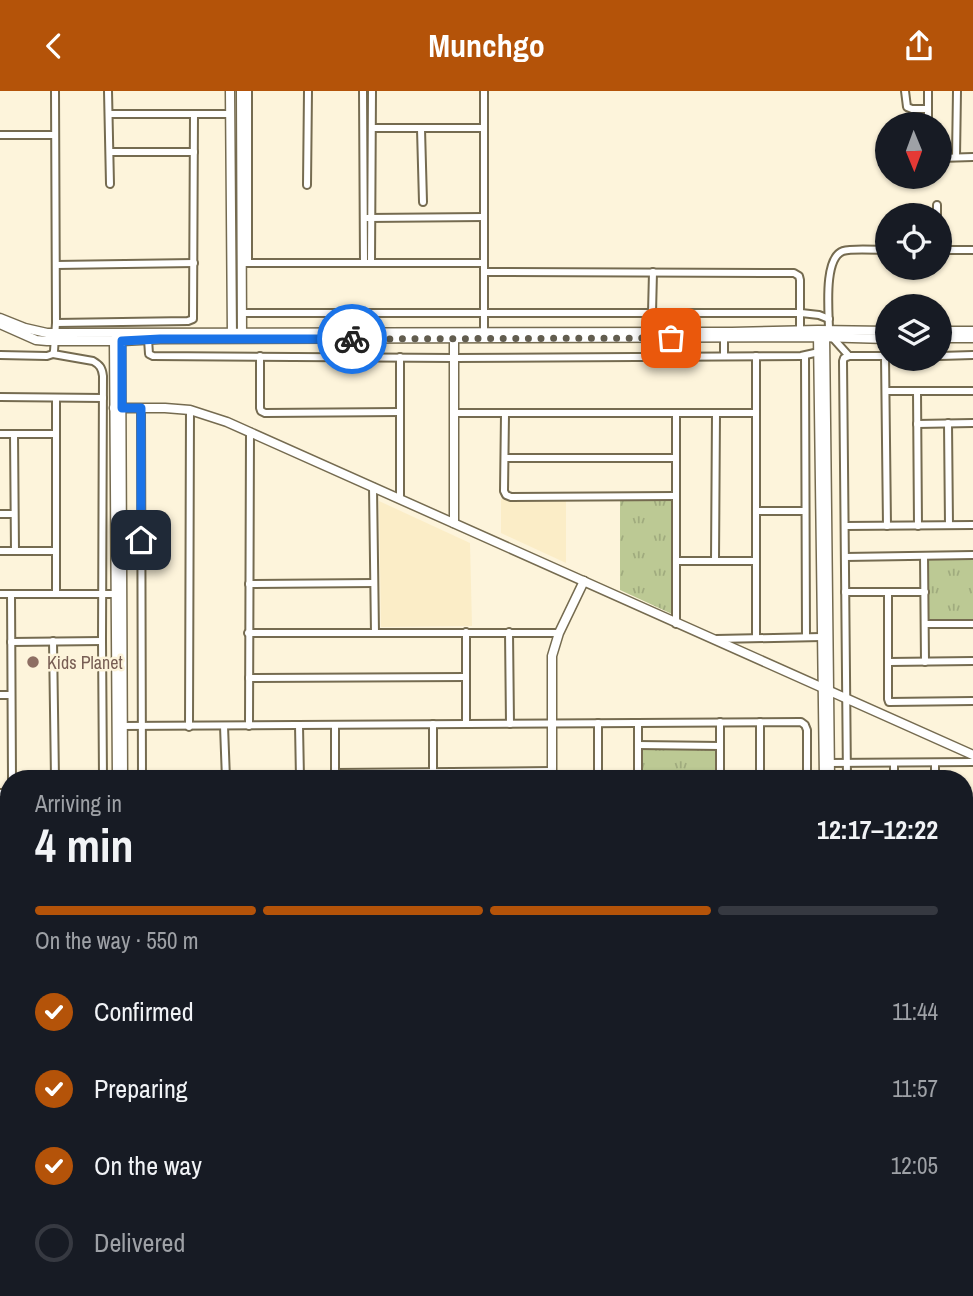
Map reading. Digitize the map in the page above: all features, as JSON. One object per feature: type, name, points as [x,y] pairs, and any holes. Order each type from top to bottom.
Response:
[{"type":"street","points":[[53,354],[56,323],[55,91]]},
{"type":"street","points":[[108,91],[110,184]]},
{"type":"street","points":[[230,91],[232,336]]},
{"type":"street","points":[[241,91],[245,263],[242,336]]},
{"type":"street","points":[[244,192],[248,91]]},
{"type":"street","points":[[307,185],[308,91]]},
{"type":"street","points":[[363,91],[368,262]]},
{"type":"street","points":[[368,218],[372,91]]},
{"type":"street","points":[[484,91],[484,335]]},
{"type":"street","points":[[905,91],[907,107],[912,109],[928,109],[928,91]]},
{"type":"street","points":[[956,157],[957,91]]},
{"type":"street","points":[[109,114],[230,114]]},
{"type":"street","points":[[56,323],[191,320],[194,316],[194,114]]},
{"type":"street","points":[[372,128],[484,128]]},
{"type":"street","points":[[421,128],[423,202]]},
{"type":"street","points":[[0,135],[55,135]]},
{"type":"street","points":[[110,152],[194,152]]},
{"type":"street","points":[[952,157],[973,157]]},
{"type":"street","points":[[231,193],[244,192]]},
{"type":"street","points":[[368,218],[484,217]]},
{"type":"street","points":[[826,648],[822,637],[818,352],[829,319],[830,274],[837,255],[845,251],[875,250]]},
{"type":"street","points":[[952,250],[973,250]]},
{"type":"street","points":[[56,265],[194,263]]},
{"type":"street","points":[[245,263],[484,263]]},
{"type":"street","points":[[484,272],[794,273],[800,280],[800,334]]},
{"type":"street","points":[[652,313],[653,272]]},
{"type":"street","points":[[242,313],[801,313],[829,319]]},
{"type":"street","points":[[0,318],[55,337]]},
{"type":"street","points":[[0,324],[36,339],[232,336]]},
{"type":"street","points":[[952,331],[973,331]]},
{"type":"street","points":[[118,339],[875,332]]},
{"type":"street","points":[[242,336],[724,338],[800,334]]},
{"type":"street","points":[[825,334],[875,338]]},
{"type":"street","points":[[825,334],[849,356]]},
{"type":"street","points":[[825,334],[828,770]]},
{"type":"street","points":[[454,338],[454,523]]},
{"type":"street","points":[[724,338],[724,356]]},
{"type":"street","points":[[952,338],[973,338]]},
{"type":"street","points":[[118,339],[120,726],[118,770]]},
{"type":"street","points":[[149,339],[149,354],[153,356],[805,356],[818,352]]},
{"type":"street","points":[[0,355],[53,354],[80,358],[99,365],[102,369],[103,770]]},
{"type":"street","points":[[952,356],[973,355]]},
{"type":"street","points":[[260,356],[260,408],[265,413],[400,412]]},
{"type":"street","points":[[756,356],[757,637]]},
{"type":"street","points":[[805,356],[806,637]]},
{"type":"street","points":[[847,770],[843,361],[849,356],[875,356]]},
{"type":"street","points":[[400,357],[400,499]]},
{"type":"street","points":[[886,371],[887,526]]},
{"type":"street","points":[[886,391],[973,391]]},
{"type":"street","points":[[916,391],[918,526]]},
{"type":"street","points":[[0,397],[103,398]]},
{"type":"street","points":[[56,398],[56,594]]},
{"type":"street","points":[[118,408],[190,410],[227,422],[973,755]]},
{"type":"street","points":[[141,408],[142,770]]},
{"type":"street","points":[[189,727],[190,410]]},
{"type":"street","points":[[454,414],[756,413]]},
{"type":"street","points":[[505,414],[506,495],[676,496]]},
{"type":"street","points":[[676,414],[677,624]]},
{"type":"street","points":[[715,561],[716,414]]},
{"type":"street","points":[[917,423],[973,423]]},
{"type":"street","points":[[948,423],[949,525]]},
{"type":"street","points":[[249,726],[250,432]]},
{"type":"street","points":[[0,434],[56,434]]},
{"type":"street","points":[[14,434],[15,551]]},
{"type":"street","points":[[505,458],[676,458]]},
{"type":"street","points":[[373,487],[374,633]]},
{"type":"street","points":[[756,511],[805,511]]},
{"type":"street","points":[[0,514],[15,514]]},
{"type":"street","points":[[845,526],[973,525]]},
{"type":"street","points":[[0,551],[56,551]]},
{"type":"street","points":[[845,557],[973,555]]},
{"type":"street","points":[[924,556],[925,662]]},
{"type":"street","points":[[676,561],[756,561]]},
{"type":"street","points":[[552,770],[552,656],[559,633],[584,581]]},
{"type":"street","points":[[249,584],[374,583]]},
{"type":"street","points":[[845,592],[925,592]]},
{"type":"street","points":[[888,592],[889,702],[973,701]]},
{"type":"street","points":[[0,594],[119,594]]},
{"type":"street","points":[[10,594],[12,770]]},
{"type":"street","points":[[925,624],[973,624]]},
{"type":"street","points":[[466,632],[466,724]]},
{"type":"street","points":[[509,632],[510,724]]},
{"type":"street","points":[[248,633],[559,633]]},
{"type":"street","points":[[711,639],[822,637]]},
{"type":"street","points":[[53,641],[55,770]]},
{"type":"street","points":[[11,642],[102,641]]},
{"type":"street","points":[[889,662],[973,661]]},
{"type":"street","points":[[249,678],[466,677]]},
{"type":"street","points":[[0,695],[11,695]]},
{"type":"street","points":[[720,722],[720,770]]},
{"type":"street","points":[[760,722],[760,770]]},
{"type":"street","points":[[120,726],[801,722],[806,725],[807,730],[807,770]]},
{"type":"street","points":[[598,723],[598,770]]},
{"type":"street","points":[[638,723],[638,770]]},
{"type":"street","points":[[433,724],[433,770]]},
{"type":"street","points":[[299,725],[300,770]]},
{"type":"street","points":[[335,725],[335,770]]},
{"type":"street","points":[[120,726],[123,770]]},
{"type":"street","points":[[224,726],[226,770]]},
{"type":"street","points":[[638,745],[720,746]]},
{"type":"street","points":[[827,763],[973,762]]},
{"type":"street","points":[[826,770],[827,763]]},
{"type":"street","points":[[894,763],[894,770]]},
{"type":"street","points":[[935,763],[935,770]]},
{"type":"shaded area","points":[[501,499],[566,499],[566,563],[501,533]]},
{"type":"shaded area","points":[[379,501],[470,543],[472,626],[381,627]]},
{"type":"green space","points":[[620,499],[672,500],[672,614],[620,590]]},
{"type":"green space","points":[[928,559],[973,559],[973,620],[928,620]]},
{"type":"green space","points":[[642,749],[716,749],[716,770],[642,770]]},
{"type":"way so far","points":[[352,339],[671,338]]},
{"type":"place","name":"Kids Planet","points":[[33,662]]},
{"type":"route","points":[[141,540],[141,408],[122,408],[122,341],[352,339]]}]
